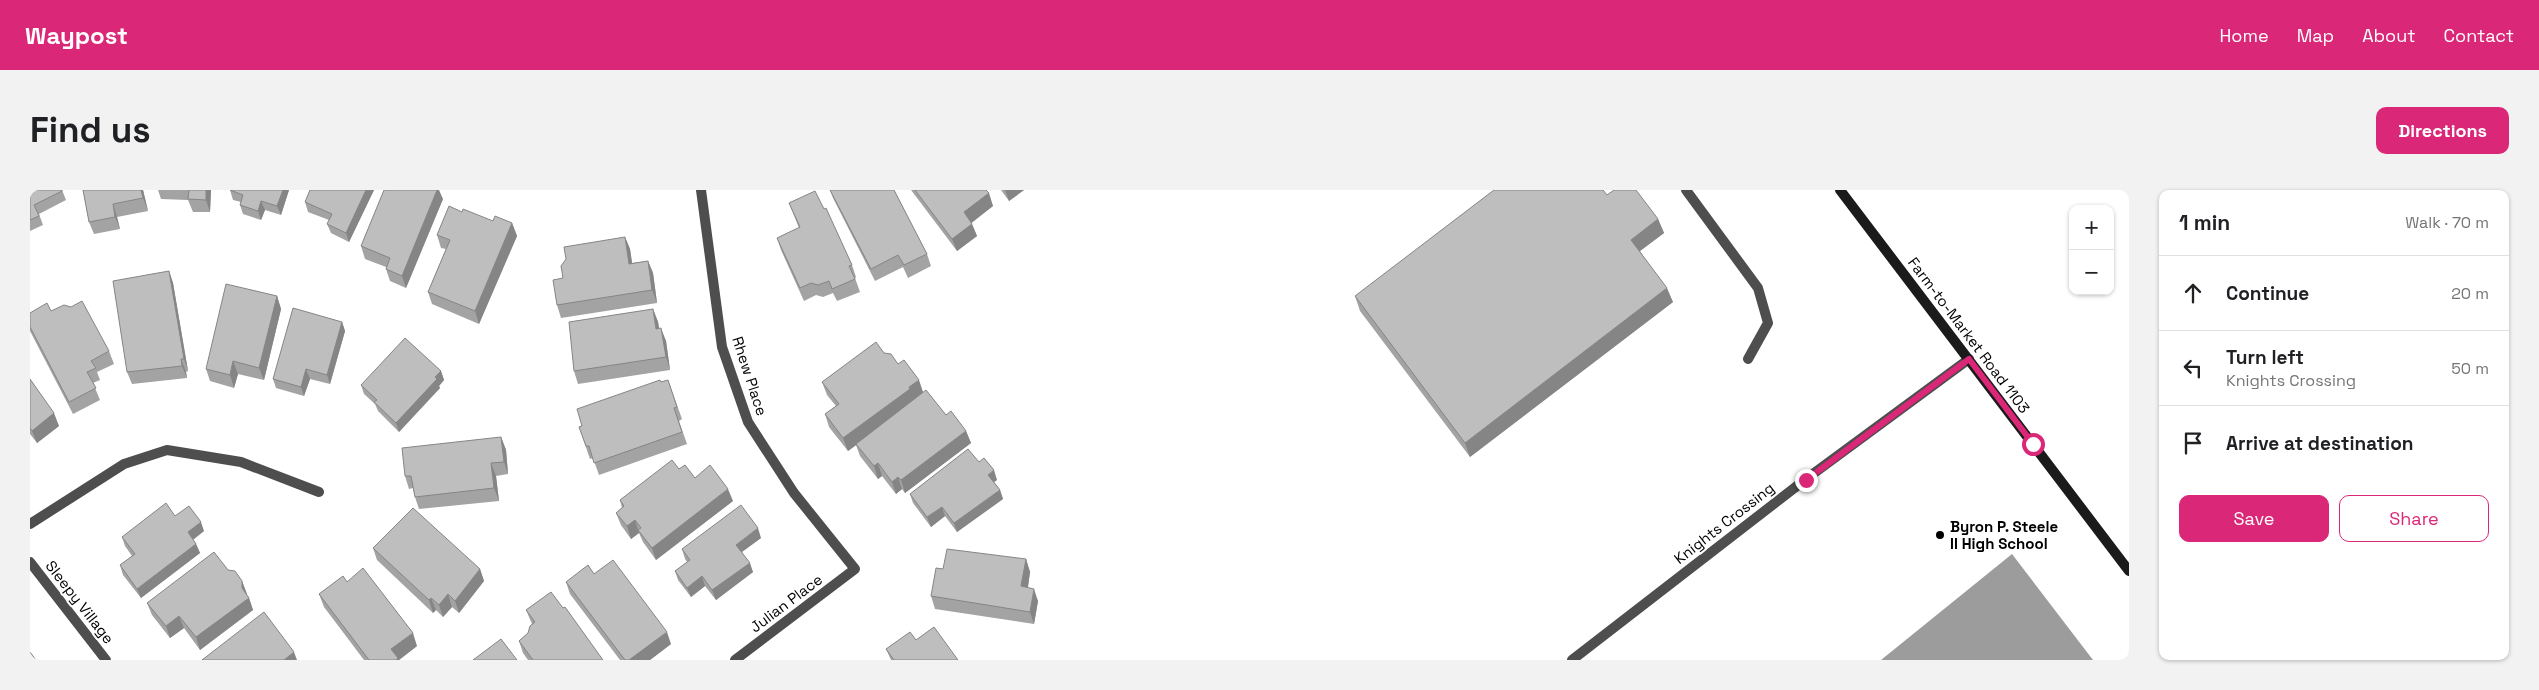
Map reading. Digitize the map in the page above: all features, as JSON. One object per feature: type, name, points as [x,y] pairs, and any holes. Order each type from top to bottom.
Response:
[{"type":"main road","name":"Farm-to-Market Road 1103","points":[[1840,190],[2129,571]]},
{"type":"street","name":"Rhew Place","points":[[701,190],[722,347],[748,422],[794,494],[855,569]]},
{"type":"street","points":[[1686,190],[1758,288],[1768,323],[1748,359]]},
{"type":"street","name":"Knights Crossing","points":[[1572,660],[1806,480],[1969,359]]},
{"type":"street","points":[[30,524],[124,464],[168,450],[241,462],[319,492]]},
{"type":"street","name":"Sleepy Village","points":[[30,562],[106,660]]},
{"type":"street","name":"Julian Place","points":[[735,660],[855,569]]},
{"type":"shaded area","points":[[2012,554],[2093,660],[1881,660]]},
{"type":"building","points":[[30,190],[62,191],[34,205],[39,216],[30,220]]},
{"type":"building","points":[[83,190],[141,190],[143,198],[113,204],[115,217],[89,222]]},
{"type":"building","points":[[189,190],[206,190],[206,200],[188,199]]},
{"type":"building","points":[[230,190],[283,190],[277,206],[261,201],[258,211],[240,205],[243,195]]},
{"type":"building","points":[[310,190],[366,190],[346,233],[327,224],[332,214],[305,202]]},
{"type":"building","points":[[384,190],[437,190],[402,276],[386,269],[390,258],[361,246]]},
{"type":"building","points":[[830,190],[894,190],[927,254],[904,265],[898,255],[871,269]]},
{"type":"building","points":[[915,190],[986,190],[989,193],[964,212],[972,224],[952,239]]},
{"type":"building","points":[[1494,190],[1603,190],[1607,195],[1614,190],[1636,190],[1658,219],[1631,240],[1667,288],[1465,443],[1355,296]]},
{"type":"building","points":[[815,191],[824,209],[826,208],[852,265],[849,266],[855,279],[832,289],[829,281],[818,285],[811,283],[800,288],[777,238],[800,227],[789,203]]},
{"type":"building","points":[[449,206],[462,212],[463,209],[493,221],[495,216],[512,223],[475,311],[428,292],[450,240],[437,235]]},
{"type":"building","points":[[625,237],[629,264],[648,261],[652,290],[557,305],[553,280],[563,278],[561,266],[566,259],[564,247]]},
{"type":"building","points":[[169,271],[184,359],[181,359],[182,366],[127,372],[113,281]]},
{"type":"building","points":[[226,284],[277,296],[259,368],[233,361],[230,375],[206,369]]},
{"type":"building","points":[[82,301],[109,351],[91,361],[96,368],[87,372],[96,388],[69,402],[30,327],[30,313],[47,303],[51,311],[64,305],[71,307]]},
{"type":"building","points":[[293,308],[342,322],[327,375],[306,369],[301,387],[273,379]]},
{"type":"building","points":[[653,309],[656,329],[661,328],[666,357],[574,371],[569,322]]},
{"type":"building","points":[[405,338],[441,371],[435,377],[437,379],[396,423],[374,402],[377,400],[361,385]]},
{"type":"building","points":[[876,342],[884,353],[891,354],[898,364],[904,360],[919,380],[909,387],[910,389],[843,438],[825,414],[839,404],[822,382]]},
{"type":"building","points":[[30,379],[54,413],[32,431],[30,428]]},
{"type":"building","points":[[660,380],[661,382],[668,380],[677,407],[674,408],[682,432],[594,463],[589,446],[586,446],[579,427],[582,426],[577,409]]},
{"type":"building","points":[[926,390],[946,415],[951,411],[966,431],[901,480],[898,477],[892,482],[878,463],[874,466],[856,444]]},
{"type":"building","points":[[501,437],[504,462],[491,463],[494,488],[415,497],[411,476],[405,476],[402,448]]},
{"type":"building","points":[[968,449],[979,462],[984,458],[994,470],[988,475],[1000,490],[954,523],[942,507],[927,517],[910,494]]},
{"type":"building","points":[[672,460],[679,469],[685,465],[695,478],[710,465],[728,489],[652,548],[638,530],[641,528],[635,520],[627,526],[616,513],[624,506],[620,500]]},
{"type":"building","points":[[166,503],[175,516],[189,506],[201,522],[188,532],[196,544],[137,589],[120,565],[135,554],[122,537]]},
{"type":"building","points":[[741,505],[758,528],[736,545],[750,563],[712,590],[702,576],[687,588],[675,571],[690,560],[682,549]]},
{"type":"building","points":[[413,508],[480,569],[455,601],[448,594],[439,605],[431,598],[429,600],[373,548]]},
{"type":"building","points":[[947,549],[1026,559],[1021,586],[1034,589],[1030,612],[931,596],[936,568],[943,569]]},
{"type":"building","points":[[214,552],[228,570],[235,571],[242,581],[242,588],[249,598],[196,637],[179,616],[166,626],[147,603]]},
{"type":"building","points":[[613,560],[667,632],[629,660],[625,660],[566,582],[588,565],[594,574]]},
{"type":"building","points":[[363,568],[413,633],[391,649],[398,658],[396,660],[369,660],[319,594],[343,576],[347,582]]},
{"type":"building","points":[[551,592],[563,608],[565,607],[603,660],[533,660],[519,641],[528,633],[530,626],[535,622],[526,610]]},
{"type":"building","points":[[264,612],[294,652],[284,660],[202,660]]},
{"type":"building","points":[[934,627],[958,660],[894,660],[886,649],[910,632],[916,640]]},
{"type":"building","points":[[501,639],[517,660],[473,660]]},
{"type":"building","points":[[30,652],[36,660],[30,660]]},
{"type":"place","name":"Byron P. Steele II High School","points":[[1940,535]]},
{"type":"route","points":[[1806,480],[1969,359],[2033,444]]}]
